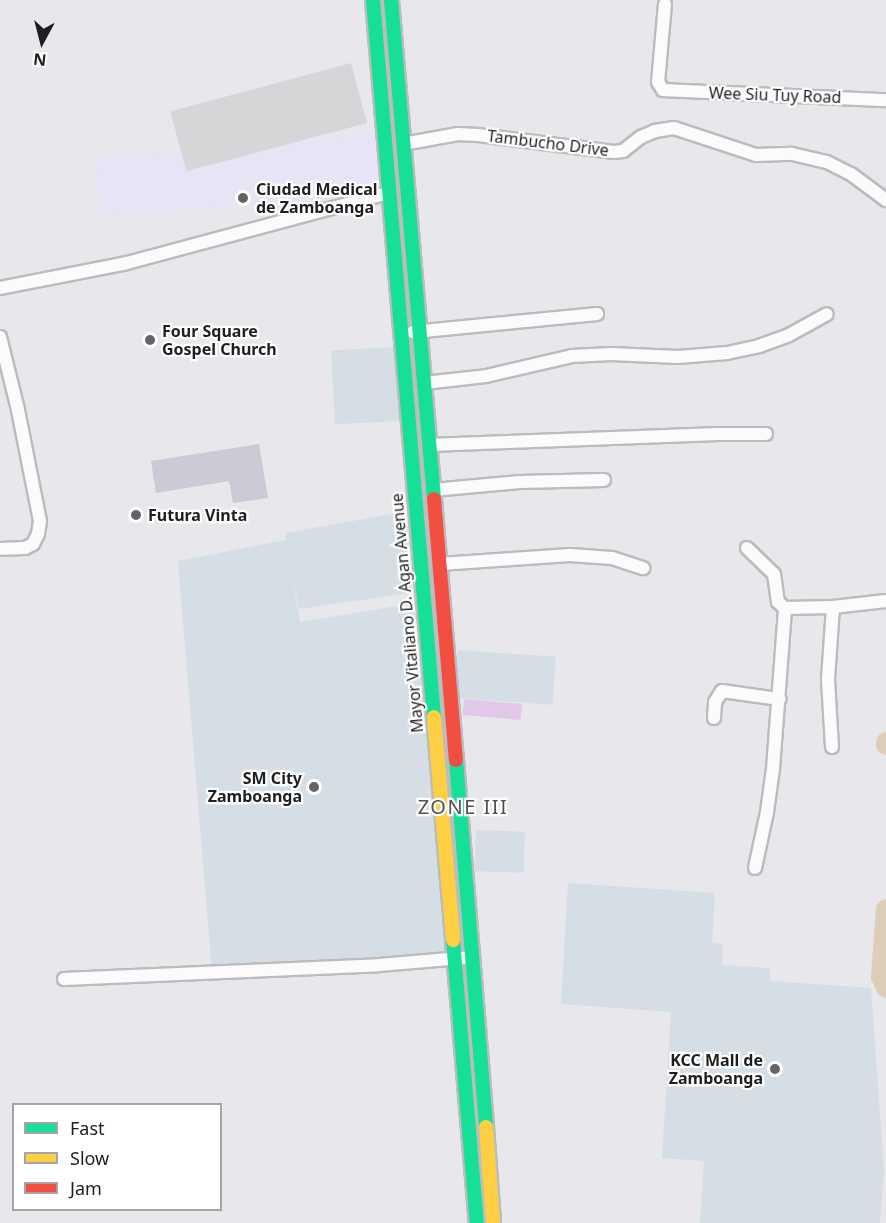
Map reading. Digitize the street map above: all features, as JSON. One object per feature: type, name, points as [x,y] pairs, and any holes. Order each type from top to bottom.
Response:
[{"type":"main road","name":"Mayor Vitaliano D. Agan Avenue","points":[[373,0],[423,618],[477,1223]]},
{"type":"main road","points":[[391,0],[479,1028],[493,1223]]},
{"type":"main road","points":[[384,136],[403,139]]},
{"type":"main road","points":[[423,618],[443,617]]},
{"type":"main road","points":[[460,1029],[479,1028]]},
{"type":"street","name":"Wee Siu Tuy Road","points":[[665,4],[658,82],[663,90],[886,100]]},
{"type":"street","name":"Tambucho Drive","points":[[403,139],[478,135],[614,152],[623,151],[641,137],[655,131],[674,128],[705,141],[756,155],[792,154],[827,162],[851,174],[886,200]]},
{"type":"street","points":[[0,288],[106,267],[389,193]]},
{"type":"street","points":[[400,332],[418,333],[597,314]]},
{"type":"street","points":[[424,383],[486,376],[572,356],[611,354],[678,357],[735,351],[789,335],[827,314]]},
{"type":"street","points":[[0,337],[40,521],[38,534],[33,544],[25,548],[0,549]]},
{"type":"street","points":[[429,445],[766,434]]},
{"type":"street","points":[[434,490],[520,482],[604,480]]},
{"type":"street","points":[[747,548],[774,574],[778,602],[785,608],[832,607],[886,601]]},
{"type":"street","points":[[440,564],[570,555],[612,558],[642,568]]},
{"type":"street","points":[[832,607],[828,679],[832,747]]},
{"type":"street","points":[[754,867],[767,812],[779,699],[785,608]]},
{"type":"street","points":[[714,718],[715,702],[722,691],[729,689],[779,699]]},
{"type":"street","points":[[64,979],[379,965],[473,957]]},
{"type":"shaded area","points":[[351,63],[367,123],[186,171],[170,111]]},
{"type":"shaded area","name":"Ciudad Medical de Zamboanga","points":[[377,133],[382,193],[100,217],[95,158]]},
{"type":"shaded area","points":[[396,347],[400,421],[335,424],[331,350]]},
{"type":"shaded area","points":[[259,444],[268,498],[233,503],[229,481],[156,493],[151,461]]},
{"type":"shaded area","name":"SM City Zamboanga","points":[[409,511],[417,592],[299,609],[292,575],[300,622],[415,603],[445,952],[212,972],[178,561],[286,540],[285,533]]},
{"type":"shaded area","points":[[458,650],[556,657],[552,705],[455,698]]},
{"type":"shaded area","points":[[464,699],[522,704],[520,720],[463,715]]},
{"type":"shaded area","points":[[476,830],[525,832],[524,873],[475,871]]},
{"type":"shaded area","name":"KCC Mall de Zamboanga","points":[[568,883],[715,893],[712,943],[723,944],[722,965],[770,968],[770,981],[871,988],[884,1170],[880,1223],[700,1223],[704,1161],[662,1158],[671,1012],[561,1004]]},
{"type":"waterway","points":[[886,909],[881,976],[886,987]]},
{"type":"traffic: fast","points":[[373,0],[434,717]]},
{"type":"traffic: fast","points":[[391,0],[434,499]]},
{"type":"traffic: fast","points":[[456,760],[486,1127]]},
{"type":"traffic: fast","points":[[453,940],[477,1223]]},
{"type":"traffic: slow","points":[[434,717],[453,940]]},
{"type":"traffic: slow","points":[[486,1127],[493,1223]]},
{"type":"traffic: jam","points":[[434,499],[456,760]]},
{"type":"place","name":"Ciudad Medical de Zamboanga","points":[[243,198]]},
{"type":"place","name":"Four Square Gospel Church","points":[[150,340]]},
{"type":"place","name":"Futura Vinta","points":[[136,515]]},
{"type":"place","name":"SM City Zamboanga","points":[[314,787]]},
{"type":"place","name":"KCC Mall de Zamboanga","points":[[775,1069]]},
{"type":"district","name":"ZONE III","points":[[463,806]]}]
